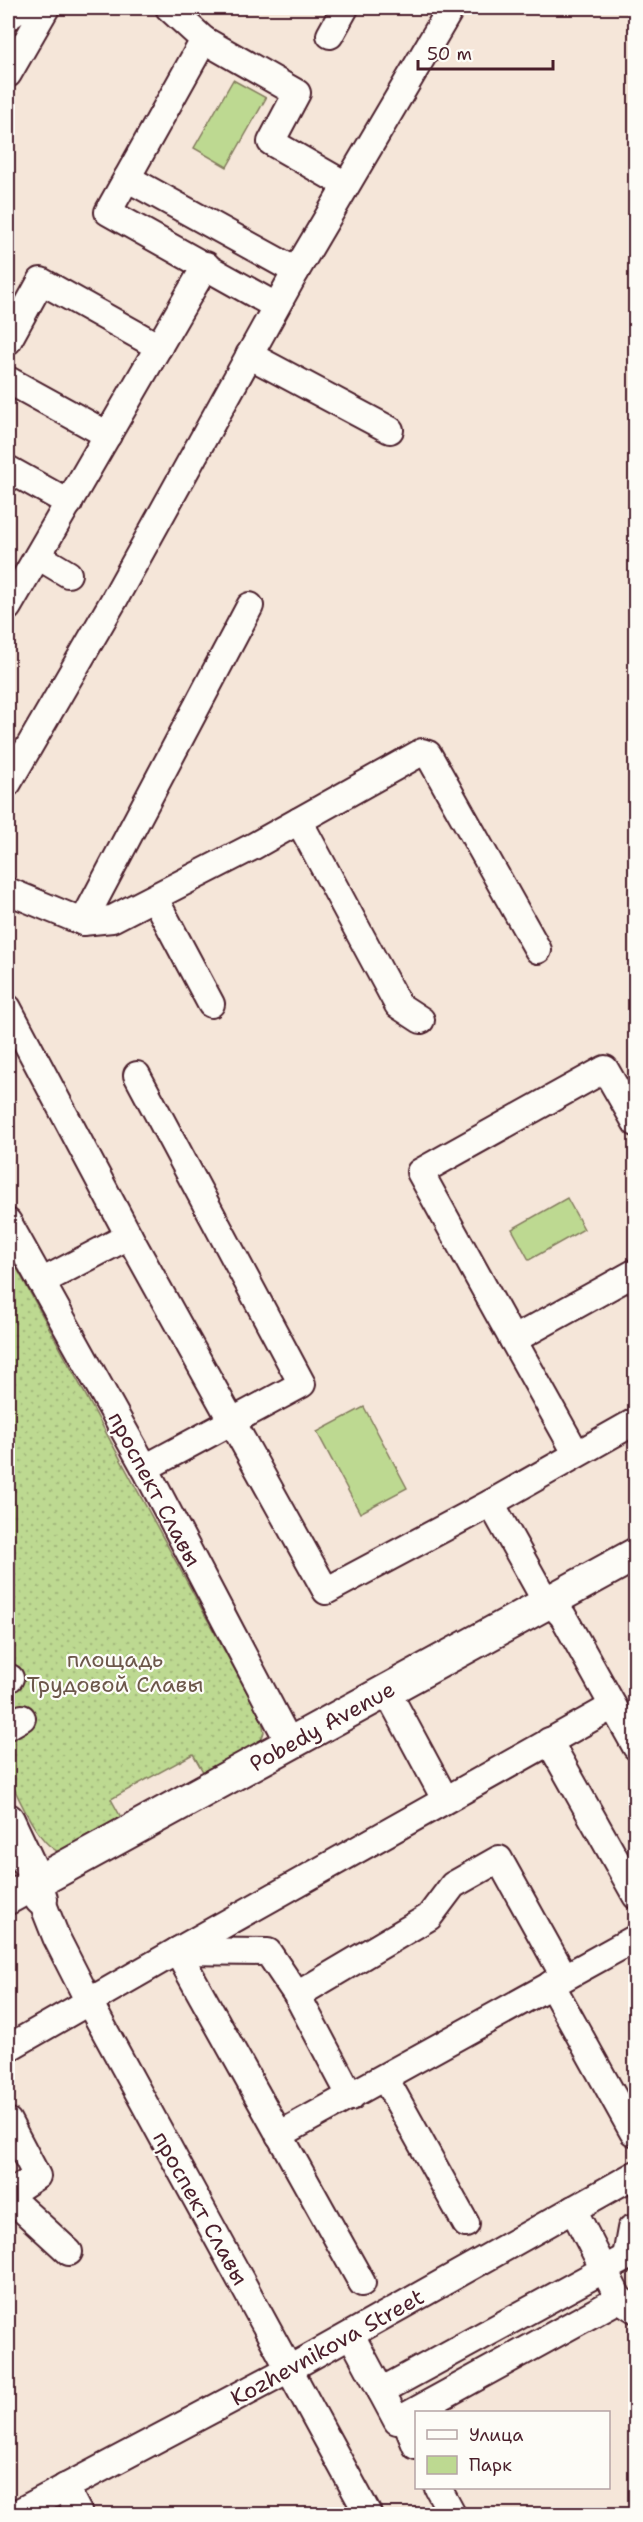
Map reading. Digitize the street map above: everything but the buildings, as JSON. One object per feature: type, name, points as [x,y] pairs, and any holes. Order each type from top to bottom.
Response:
[{"type":"main road","name":"Pobedy Avenue","points":[[294,1751],[395,1706],[556,1609],[636,1554]]},
{"type":"main road","name":"Pobedy Avenue","points":[[8,1917],[39,1891],[556,1609],[636,1577]]},
{"type":"main road","name":"проспект Славы","points":[[8,1820],[39,1891]]},
{"type":"main road","name":"Pobedy Avenue","points":[[8,1899],[39,1891]]},
{"type":"street","points":[[8,17],[21,8]]},
{"type":"street","points":[[8,74],[46,8]]},
{"type":"street","points":[[169,8],[204,40],[297,93],[271,142],[346,185]]},
{"type":"street","points":[[330,35],[345,8]]},
{"type":"street","points":[[8,783],[114,600],[276,306],[450,8]]},
{"type":"street","points":[[204,40],[108,212],[276,306]]},
{"type":"street","points":[[127,178],[296,271]]},
{"type":"street","points":[[11,594],[38,556],[206,265]]},
{"type":"street","points":[[8,341],[41,281],[159,347]]},
{"type":"street","points":[[249,355],[390,430]]},
{"type":"street","points":[[8,380],[108,435]]},
{"type":"street","points":[[8,469],[69,503]]},
{"type":"street","points":[[38,556],[68,574]]},
{"type":"street","points":[[83,922],[250,606]]},
{"type":"street","points":[[8,891],[83,922],[112,920],[155,899],[422,752],[428,753],[538,950]]},
{"type":"street","points":[[299,820],[398,1005],[421,1020]]},
{"type":"street","points":[[155,899],[211,1004]]},
{"type":"street","points":[[8,1008],[129,1236],[326,1591],[491,1503],[636,1421]]},
{"type":"street","points":[[576,1454],[420,1172],[605,1069],[628,1093],[636,1123]]},
{"type":"street","points":[[137,1076],[302,1384],[145,1468]]},
{"type":"street","name":"проспект Славы","points":[[8,1222],[145,1468],[294,1751]]},
{"type":"street","points":[[41,1282],[129,1236]]},
{"type":"street","points":[[513,1340],[636,1272]]},
{"type":"street","points":[[491,1503],[523,1563],[540,1591],[556,1609],[636,1748]]},
{"type":"street","points":[[395,1706],[445,1798]]},
{"type":"street","points":[[8,2048],[88,2000],[445,1798],[613,1706]]},
{"type":"street","points":[[549,1741],[636,1896]]},
{"type":"street","points":[[297,1995],[429,1917],[453,1885],[499,1859],[633,2132]]},
{"type":"street","name":"проспект Славы","points":[[39,1891],[56,1937],[88,2000],[368,2514]]},
{"type":"street","points":[[279,2135],[636,1938]]},
{"type":"street","points":[[177,1951],[268,1952],[297,1995],[351,2097]]},
{"type":"street","points":[[177,1951],[362,2283]]},
{"type":"street","points":[[385,2078],[466,2224]]},
{"type":"street","points":[[8,2121],[37,2176],[8,2196],[69,2252]]},
{"type":"street","name":"Kozhevnikova Street","points":[[15,2514],[289,2369],[636,2174]]},
{"type":"street","points":[[573,2209],[622,2259]]},
{"type":"street","points":[[416,2411],[627,2305],[622,2259],[631,2229],[636,2227]]},
{"type":"street","points":[[381,2391],[622,2259]]},
{"type":"street","points":[[351,2335],[398,2421],[415,2411]]},
{"type":"street","points":[[404,2417],[415,2442]]},
{"type":"street","points":[[65,2487],[79,2514]]},
{"type":"street","points":[[439,2489],[452,2514]]},
{"type":"green space","points":[[233,80],[266,98],[227,167],[194,148]]},
{"type":"green space","points":[[567,1198],[584,1229],[529,1260],[512,1229]]},
{"type":"green space","name":"площадь Трудовой Славы","points":[[8,1252],[262,1720],[264,1732],[260,1744],[206,1777],[193,1754],[111,1799],[124,1823],[69,1853],[59,1852],[49,1846],[40,1836],[8,1776]]},
{"type":"green space","points":[[364,1407],[407,1488],[360,1513],[317,1432]]}]
